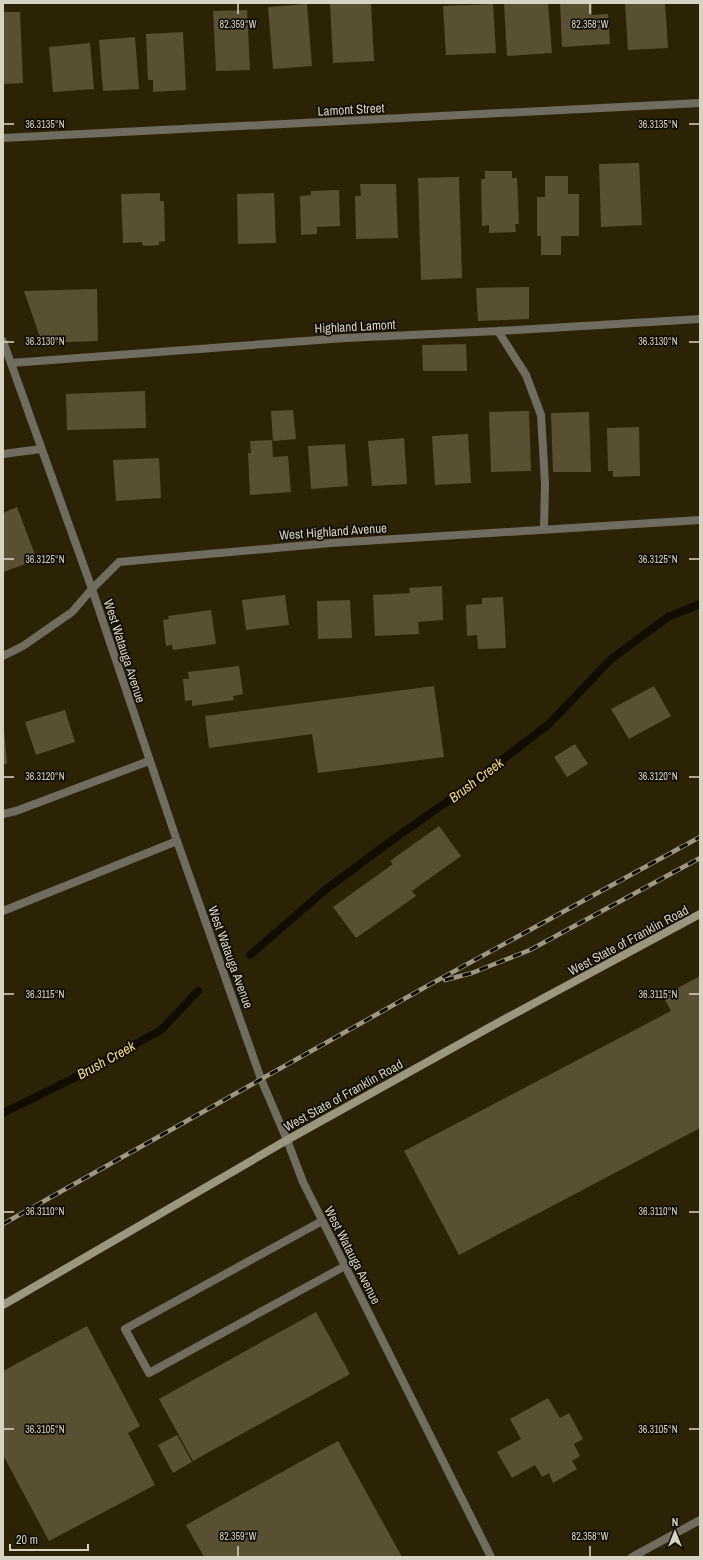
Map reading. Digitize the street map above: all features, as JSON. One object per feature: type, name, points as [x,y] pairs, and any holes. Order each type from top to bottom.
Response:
[{"type":"main road","name":"West State of Franklin Road","points":[[3,1305],[287,1140],[501,1021],[700,914]]},
{"type":"street","name":"Lamont Street","points":[[3,138],[700,103]]},
{"type":"street","name":"Highland Lamont","points":[[11,363],[345,338],[498,332],[700,319]]},
{"type":"street","points":[[498,332],[526,375],[541,415],[546,483],[544,528]]},
{"type":"street","name":"West Watauga Avenue","points":[[3,341],[92,588],[149,761],[261,1079],[303,1182],[491,1557]]},
{"type":"street","points":[[3,454],[41,449]]},
{"type":"street","name":"West Highland Avenue","points":[[3,656],[23,646],[72,612],[92,588],[119,562],[331,543],[544,528],[700,520]]},
{"type":"street","points":[[3,814],[16,811],[149,761]]},
{"type":"street","points":[[3,911],[177,841]]},
{"type":"street","points":[[322,1221],[125,1329],[149,1373],[345,1266]]},
{"type":"street","points":[[632,1557],[700,1520]]},
{"type":"building","points":[[330,3],[371,3],[374,61],[333,63]]},
{"type":"building","points":[[504,3],[548,3],[552,53],[507,56]]},
{"type":"building","points":[[560,3],[592,3],[592,15],[608,14],[610,44],[562,47]]},
{"type":"building","points":[[625,3],[665,3],[668,48],[628,50]]},
{"type":"building","points":[[307,4],[312,66],[273,69],[268,7]]},
{"type":"building","points":[[493,4],[496,53],[446,55],[443,6]]},
{"type":"building","points":[[247,10],[250,70],[216,71],[213,11]]},
{"type":"building","points":[[3,12],[20,12],[23,83],[3,84]]},
{"type":"building","points":[[183,32],[186,90],[153,92],[153,80],[148,80],[146,34]]},
{"type":"building","points":[[135,37],[139,89],[103,91],[99,40]]},
{"type":"building","points":[[90,43],[94,89],[53,92],[49,47]]},
{"type":"building","points":[[639,163],[642,225],[601,227],[599,164]]},
{"type":"building","points":[[485,171],[512,171],[512,178],[517,178],[519,224],[515,224],[516,232],[489,233],[489,225],[482,226],[481,179],[485,179]]},
{"type":"building","points":[[545,176],[568,176],[568,194],[579,194],[579,236],[561,236],[561,255],[541,255],[541,236],[537,236],[537,197],[545,197]]},
{"type":"building","points":[[459,177],[462,278],[421,280],[418,178]]},
{"type":"building","points":[[360,184],[396,184],[398,238],[356,239],[355,196],[361,196]]},
{"type":"building","points":[[339,190],[340,226],[317,227],[317,234],[301,235],[300,196],[311,195],[311,191]]},
{"type":"building","points":[[160,193],[160,201],[164,201],[165,241],[159,242],[159,245],[143,246],[142,242],[123,243],[121,194]]},
{"type":"building","points":[[274,193],[276,243],[238,244],[237,194]]},
{"type":"building","points":[[529,287],[529,319],[478,321],[476,288]]},
{"type":"building","points":[[97,289],[98,341],[42,343],[24,291]]},
{"type":"building","points":[[466,344],[467,371],[423,371],[422,345]]},
{"type":"building","points":[[145,391],[146,428],[67,430],[66,394]]},
{"type":"building","points":[[293,410],[296,439],[273,441],[271,411]]},
{"type":"building","points":[[529,411],[531,471],[491,472],[489,412]]},
{"type":"building","points":[[589,412],[591,472],[553,472],[551,413]]},
{"type":"building","points":[[639,427],[640,476],[613,477],[613,471],[608,471],[607,428]]},
{"type":"building","points":[[468,434],[471,483],[435,485],[432,436]]},
{"type":"building","points":[[404,438],[407,484],[372,486],[368,441]]},
{"type":"building","points":[[272,440],[273,457],[288,456],[291,492],[250,495],[248,453],[251,453],[250,441]]},
{"type":"building","points":[[345,444],[348,486],[311,489],[308,446]]},
{"type":"building","points":[[159,458],[161,498],[116,501],[113,460]]},
{"type":"building","points":[[17,507],[37,560],[3,572],[3,513]]},
{"type":"building","points":[[442,586],[443,620],[418,622],[419,634],[375,636],[373,595],[410,593],[409,588]]},
{"type":"building","points":[[285,595],[289,625],[246,630],[242,600]]},
{"type":"building","points":[[503,597],[506,648],[478,649],[477,635],[467,636],[466,605],[482,604],[482,598]]},
{"type":"building","points":[[350,600],[352,638],[318,639],[317,601]]},
{"type":"building","points":[[211,610],[216,644],[173,650],[172,645],[166,646],[163,620],[169,619],[168,616]]},
{"type":"building","points":[[239,666],[243,694],[233,696],[234,700],[192,706],[192,700],[185,701],[183,679],[189,679],[188,672]]},
{"type":"building","points":[[434,686],[444,757],[318,773],[312,734],[209,748],[205,716]]},
{"type":"building","points":[[654,686],[671,716],[629,739],[611,709]]},
{"type":"building","points":[[65,710],[75,742],[36,755],[25,722]]},
{"type":"building","points":[[4,730],[7,764],[3,764]]},
{"type":"building","points":[[575,744],[588,764],[567,777],[554,757]]},
{"type":"building","points":[[439,826],[461,856],[412,891],[416,896],[356,938],[333,907],[393,864],[390,861]]},
{"type":"building","points":[[700,976],[700,1128],[459,1255],[404,1151],[671,1011],[663,996]]},
{"type":"building","points":[[316,1312],[350,1374],[193,1461],[159,1399]]},
{"type":"building","points":[[87,1326],[140,1426],[128,1433],[155,1485],[49,1541],[3,1455],[3,1371]]},
{"type":"building","points":[[548,1398],[560,1418],[569,1413],[583,1439],[574,1444],[580,1456],[572,1461],[577,1469],[553,1483],[549,1473],[542,1477],[535,1465],[512,1478],[497,1452],[521,1439],[510,1419]]},
{"type":"building","points":[[177,1435],[192,1462],[173,1473],[158,1445]]},
{"type":"building","points":[[338,1441],[402,1557],[204,1557],[186,1525]]},
{"type":"waterway","name":"Brush Creek","points":[[250,955],[325,890],[455,796],[549,724],[611,659],[668,617],[700,604]]},
{"type":"waterway","name":"Brush Creek","points":[[3,1113],[70,1080],[161,1030],[198,991]]},
{"type":"railway","points":[[3,1224],[429,985],[700,837]]},
{"type":"railway","points":[[445,980],[472,973],[530,950],[700,858]]}]
